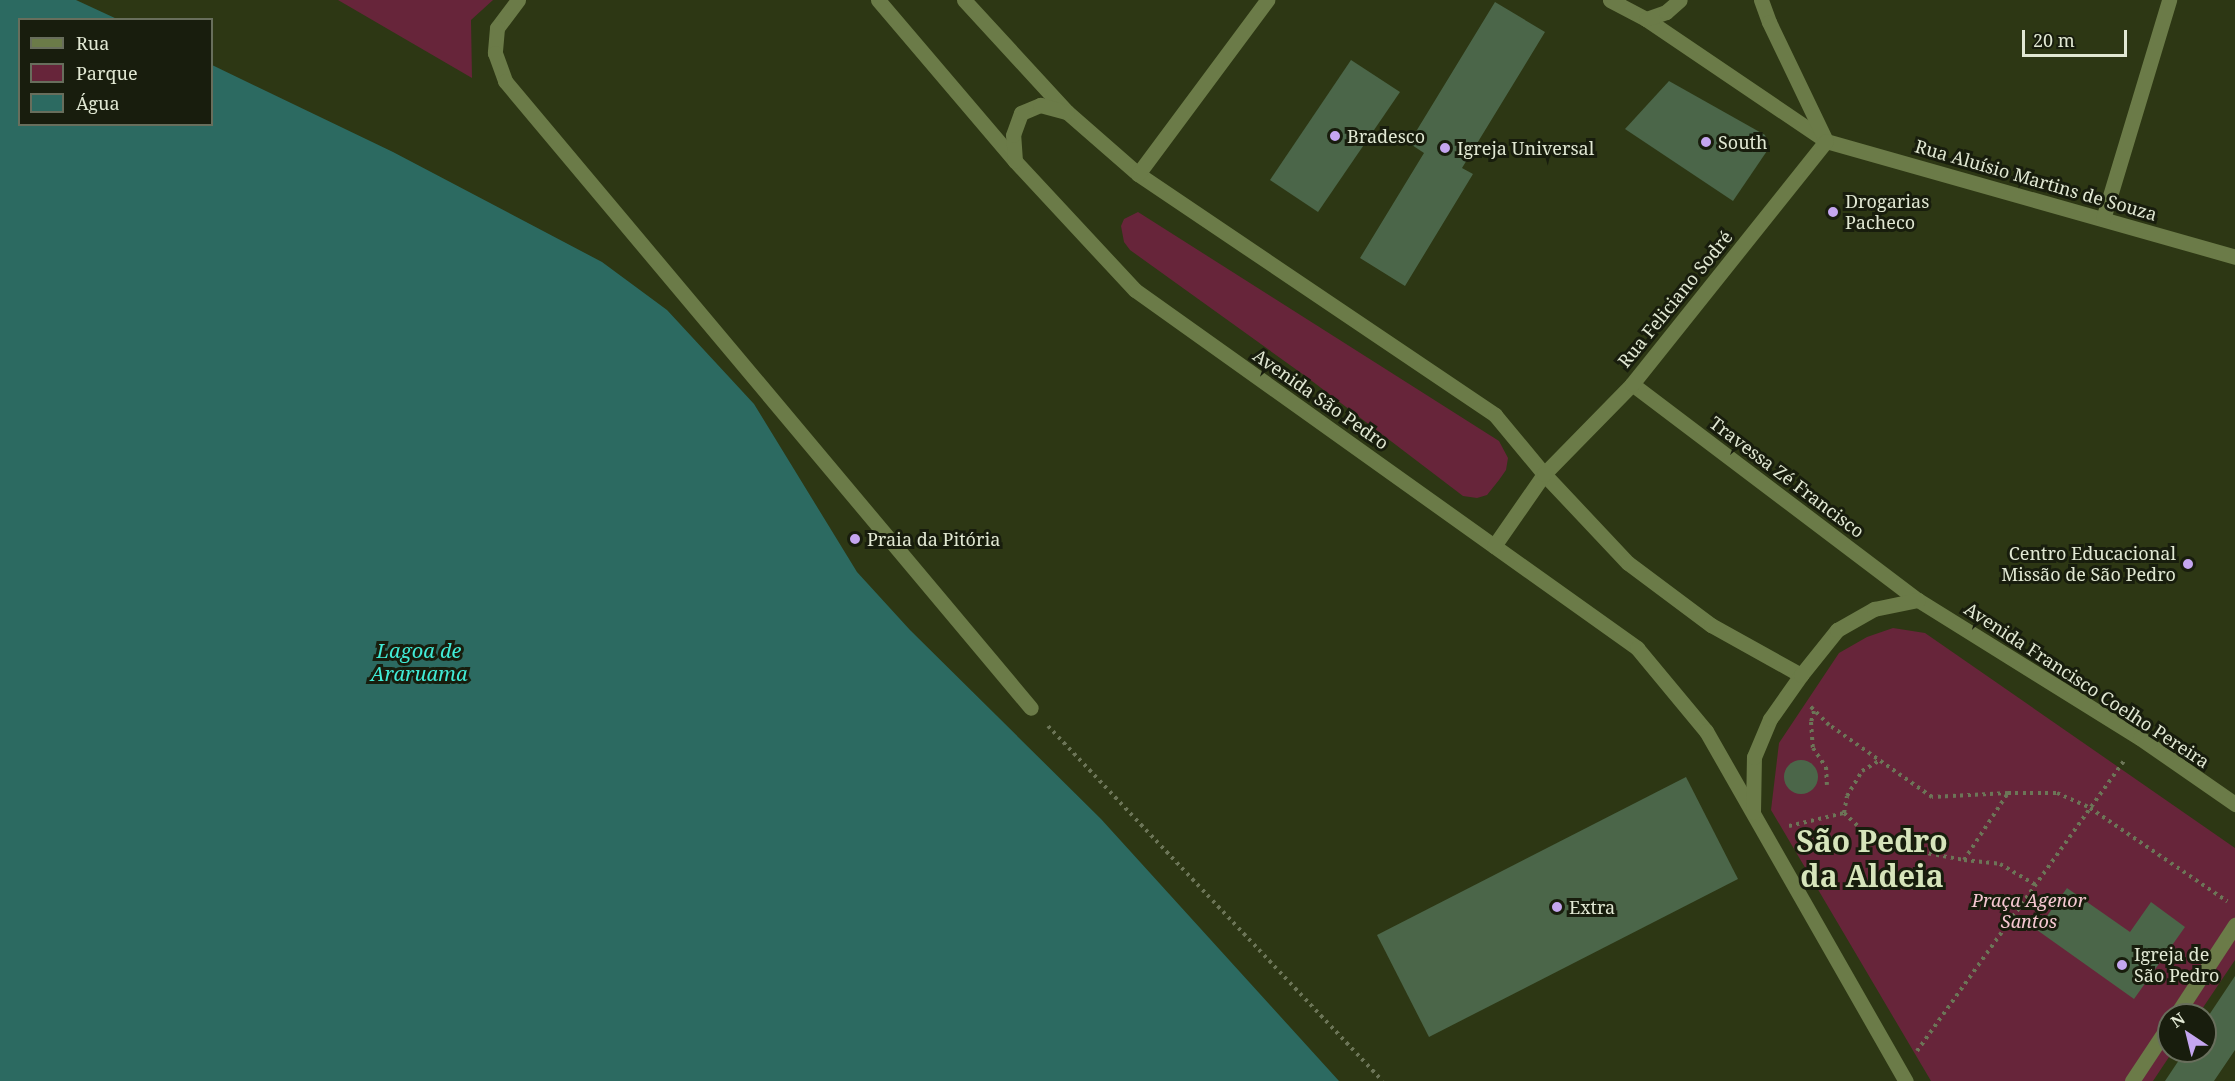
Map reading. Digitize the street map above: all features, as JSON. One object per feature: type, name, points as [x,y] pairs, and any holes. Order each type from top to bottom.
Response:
[{"type":"street","points":[[518,0],[497,28],[495,53],[505,81],[1031,708]]},
{"type":"street","name":"Avenida São Pedro","points":[[878,0],[1015,161],[1135,290],[1637,648],[1706,731],[1904,1077]]},
{"type":"street","points":[[964,0],[1067,112],[1138,174],[1495,415],[1544,474],[1628,563],[1711,625],[1801,675]]},
{"type":"street","points":[[1138,174],[1266,0]]},
{"type":"street","name":"Rua Aluísio Martins de Souza","points":[[1610,0],[1646,19],[1826,141],[2235,257]]},
{"type":"street","points":[[1646,19],[1666,12],[1680,0]]},
{"type":"street","points":[[1761,0],[1769,22],[1826,141]]},
{"type":"street","points":[[2103,219],[2169,0]]},
{"type":"street","points":[[1015,161],[1013,135],[1021,113],[1040,105],[1067,112]]},
{"type":"street","name":"Rua Feliciano Sodré","points":[[1494,546],[1544,474],[1632,384],[1826,141]]},
{"type":"street","name":"Travessa Zé Francisco","points":[[1632,384],[1918,600]]},
{"type":"street","points":[[1753,812],[1754,757],[1770,719],[1801,675],[1837,630],[1874,609],[1918,600]]},
{"type":"street","name":"Avenida Francisco Coelho Pereira","points":[[1918,600],[2140,738],[2235,804]]},
{"type":"street","points":[[2184,1003],[2235,925]]},
{"type":"street","points":[[2132,1081],[2157,1043]]},
{"type":"path","points":[[1792,688],[1829,725],[1932,797],[2057,793],[2090,808],[2235,907]]},
{"type":"path","points":[[1031,708],[1383,1081]]},
{"type":"path","points":[[1814,711],[1811,722],[1814,748],[1826,767],[1827,785]]},
{"type":"path","points":[[1904,1077],[2140,738]]},
{"type":"path","points":[[1844,813],[1847,796],[1862,771],[1880,760]]},
{"type":"path","points":[[1964,860],[2008,793]]},
{"type":"path","points":[[1766,836],[1801,822],[1844,813]]},
{"type":"path","points":[[1844,813],[1877,844],[1964,860],[2000,864],[2036,885]]},
{"type":"green space","points":[[338,0],[493,0],[471,20],[472,78]]},
{"type":"green space","points":[[1138,212],[1499,441],[1508,458],[1506,470],[1499,480],[1487,495],[1477,498],[1463,496],[1308,378],[1130,250],[1124,242],[1121,226],[1124,219]]},
{"type":"green space","name":"Praça Agenor Santos","points":[[1893,628],[1925,633],[2235,848],[2235,960],[2206,1003],[2157,1003],[2157,1063],[2165,1063],[2153,1081],[1931,1081],[1771,810],[1779,743],[1839,653],[1867,637]]},
{"type":"water","name":"Lagoa de Araruama","points":[[0,0],[76,0],[115,18],[18,18],[18,126],[213,126],[213,65],[393,152],[602,262],[667,310],[754,404],[857,572],[910,630],[1101,819],[1339,1081],[0,1081]]},
{"type":"building","name":"Igreja Universal","points":[[1495,2],[1545,32],[1462,168],[1473,174],[1405,286],[1360,258],[1424,153],[1409,143]]},
{"type":"building","name":"Bradesco","points":[[1351,60],[1400,92],[1318,212],[1270,180]]},
{"type":"building","name":"South","points":[[1669,81],[1765,135],[1769,148],[1733,201],[1625,129]]},
{"type":"building","points":[[1801,760],[1813,765],[1818,777],[1813,789],[1801,794],[1789,789],[1784,777],[1789,765]]},
{"type":"building","name":"Extra","points":[[1686,777],[1738,879],[1429,1037],[1377,935]]},
{"type":"building","name":"Igreja de São Pedro","points":[[2067,888],[2130,932],[2151,902],[2185,927],[2134,999],[2037,930]]},
{"type":"building","points":[[2235,976],[2235,1050],[2214,1081],[2165,1081],[2177,1063],[2217,1063],[2217,1003]]},
{"type":"place","name":"Bradesco","points":[[1335,136]]},
{"type":"place","name":"South","points":[[1706,142]]},
{"type":"place","name":"Igreja Universal","points":[[1445,148]]},
{"type":"place","name":"Drogarias Pacheco","points":[[1833,212]]},
{"type":"place","name":"Praia da Pitória","points":[[855,539]]},
{"type":"place","name":"Centro Educacional Missão de São Pedro","points":[[2188,564]]},
{"type":"place","name":"Extra","points":[[1557,907]]},
{"type":"place","name":"Igreja de São Pedro","points":[[2122,965]]},
{"type":"district","name":"São Pedro da Aldeia","points":[[1872,858]]}]
